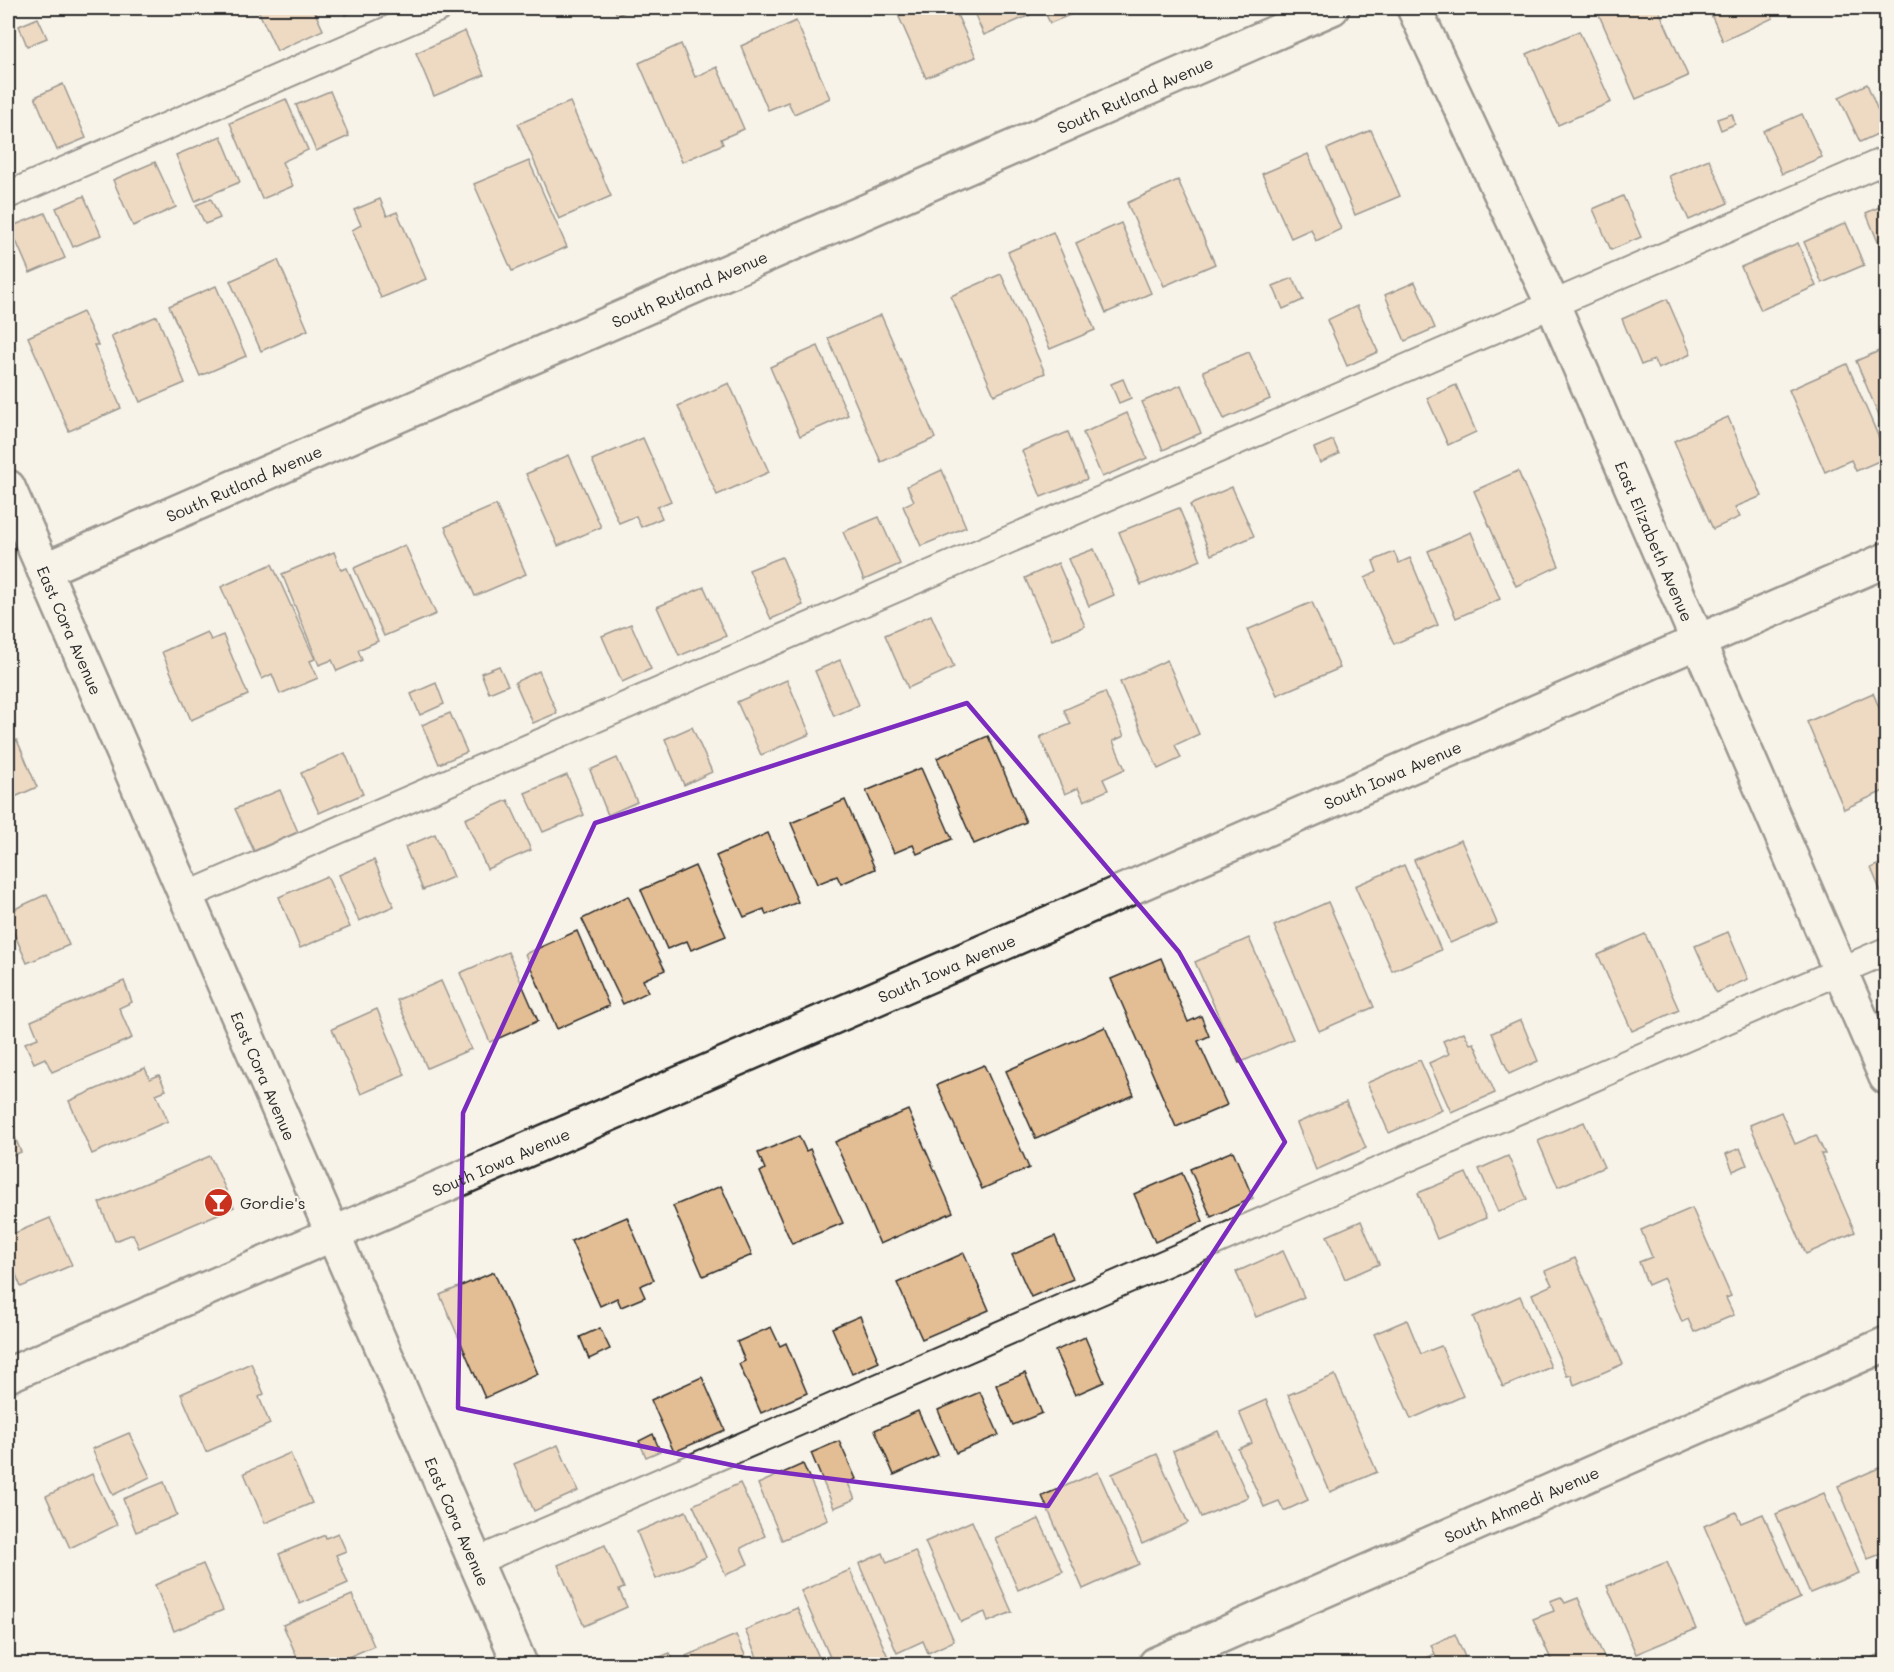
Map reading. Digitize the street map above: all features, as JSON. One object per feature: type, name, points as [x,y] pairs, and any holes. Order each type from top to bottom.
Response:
[{"type":"street","name":"South Rutland Avenue","points":[[44,570],[1332,8]]},
{"type":"street","name":"East Elizabeth Avenue","points":[[1414,8],[1553,305],[1887,1077]]},
{"type":"street","name":"East Cora Avenue","points":[[8,487],[520,1665]]},
{"type":"street","name":"South Iowa Avenue","points":[[8,1375],[1887,560]]},
{"type":"street","name":"South Ahmedi Avenue","points":[[1156,1665],[1887,1344]]},
{"type":"lane","points":[[8,195],[439,8]]},
{"type":"lane","points":[[186,896],[1887,160]]},
{"type":"lane","points":[[475,1562],[1887,951]]},
{"type":"highlighted area","points":[[967,703],[1179,952],[1285,1142],[1048,1506],[746,1468],[458,1408],[463,1113],[595,823]]},
{"type":"building","points":[[257,8],[313,8],[323,30],[277,51]]},
{"type":"building","points":[[341,8],[362,8],[345,15]]},
{"type":"building","points":[[614,8],[635,8],[617,15]]},
{"type":"building","points":[[895,8],[954,8],[976,57],[926,78]]},
{"type":"building","points":[[972,8],[1027,8],[1030,15],[984,35]]},
{"type":"building","points":[[1043,8],[1087,8],[1050,23]]},
{"type":"building","points":[[1596,8],[1627,8],[1628,10],[1658,8],[1688,76],[1636,99]]},
{"type":"building","points":[[1708,8],[1768,8],[1773,18],[1723,41]]},
{"type":"building","points":[[38,18],[47,38],[27,46],[19,26]]},
{"type":"building","points":[[796,21],[830,98],[794,114],[788,102],[768,110],[741,46]]},
{"type":"building","points":[[465,31],[484,75],[434,96],[416,53]]},
{"type":"building","points":[[1579,31],[1611,102],[1558,125],[1527,54]]},
{"type":"building","points":[[681,44],[695,77],[717,67],[744,129],[721,139],[723,144],[682,162],[639,63]]},
{"type":"building","points":[[63,84],[86,138],[57,150],[35,97]]},
{"type":"building","points":[[1867,84],[1886,130],[1860,142],[1839,97]]},
{"type":"building","points":[[330,91],[349,136],[316,151],[296,105]]},
{"type":"building","points":[[286,99],[308,150],[282,162],[293,186],[262,199],[230,123]]},
{"type":"building","points":[[570,102],[611,196],[559,219],[518,124]]},
{"type":"building","points":[[1732,114],[1735,124],[1721,130],[1717,119]]},
{"type":"building","points":[[1802,114],[1822,157],[1782,174],[1763,131]]},
{"type":"building","points":[[1371,130],[1400,196],[1355,215],[1327,149]]},
{"type":"building","points":[[221,136],[240,182],[195,201],[176,155]]},
{"type":"building","points":[[1308,154],[1341,229],[1316,241],[1311,229],[1291,238],[1262,174]]},
{"type":"building","points":[[1709,159],[1728,203],[1689,220],[1669,176]]},
{"type":"building","points":[[529,161],[567,247],[512,271],[474,184]]},
{"type":"building","points":[[155,162],[176,207],[133,226],[113,180]]},
{"type":"building","points":[[1178,180],[1215,264],[1164,286],[1127,203]]},
{"type":"building","points":[[84,196],[101,235],[73,247],[56,208]]},
{"type":"building","points":[[1623,196],[1641,237],[1611,250],[1593,209]]},
{"type":"building","points":[[211,199],[220,218],[205,224],[196,205]]},
{"type":"building","points":[[380,199],[387,216],[397,212],[426,279],[381,298],[352,230],[361,225],[354,210]]},
{"type":"building","points":[[1886,204],[1886,258],[1885,259],[1866,213]]},
{"type":"building","points":[[45,213],[65,258],[30,273],[10,227]]},
{"type":"building","points":[[1121,223],[1151,293],[1106,313],[1076,243]]},
{"type":"building","points":[[1846,223],[1864,265],[1822,283],[1804,242]]},
{"type":"building","points":[[1053,232],[1095,330],[1050,349],[1008,252]]},
{"type":"building","points":[[1798,243],[1816,286],[1761,310],[1741,267]]},
{"type":"building","points":[[278,260],[308,330],[261,351],[230,281]]},
{"type":"building","points":[[1001,274],[1045,373],[994,395],[951,296]]},
{"type":"building","points":[[1293,278],[1303,300],[1283,309],[1273,286]]},
{"type":"building","points":[[1415,282],[1435,328],[1405,341],[1385,295]]},
{"type":"building","points":[[216,286],[246,356],[200,376],[169,306]]},
{"type":"building","points":[[1667,299],[1691,354],[1658,369],[1654,360],[1641,365],[1622,319]]},
{"type":"building","points":[[1357,306],[1378,352],[1347,366],[1327,320]]},
{"type":"building","points":[[83,312],[98,345],[94,345],[121,408],[69,431],[28,337]]},
{"type":"building","points":[[881,315],[935,438],[881,462],[828,338]]},
{"type":"building","points":[[157,316],[185,383],[140,402],[111,336]]},
{"type":"building","points":[[818,346],[848,415],[800,436],[770,367]]},
{"type":"building","points":[[1886,348],[1886,421],[1882,423],[1856,361]]},
{"type":"building","points":[[1249,352],[1270,399],[1224,419],[1203,371]]},
{"type":"building","points":[[1847,364],[1886,458],[1856,471],[1851,460],[1825,472],[1789,390]]},
{"type":"building","points":[[1123,379],[1131,398],[1119,403],[1111,384]]},
{"type":"building","points":[[729,383],[769,472],[717,495],[678,406]]},
{"type":"building","points":[[1181,385],[1201,433],[1163,450],[1142,402]]},
{"type":"building","points":[[1456,385],[1476,432],[1448,445],[1427,398]]},
{"type":"building","points":[[1127,413],[1147,458],[1102,477],[1083,433]]},
{"type":"building","points":[[1728,417],[1762,496],[1735,507],[1740,517],[1713,529],[1674,441]]},
{"type":"building","points":[[1068,432],[1087,479],[1041,497],[1022,451]]},
{"type":"building","points":[[643,438],[671,501],[657,507],[662,518],[641,527],[636,516],[619,523],[592,460]]},
{"type":"building","points":[[1333,440],[1339,454],[1320,463],[1314,448]]},
{"type":"building","points":[[569,455],[601,527],[558,546],[526,474]]},
{"type":"building","points":[[942,470],[966,527],[921,546],[903,506],[914,501],[907,486]]},
{"type":"building","points":[[1518,471],[1559,566],[1516,586],[1474,491]]},
{"type":"building","points":[[1232,487],[1254,536],[1211,555],[1190,505]]},
{"type":"building","points":[[496,505],[526,574],[475,596],[445,527]]},
{"type":"building","points":[[1179,508],[1201,560],[1141,585],[1119,532]]},
{"type":"building","points":[[879,517],[900,564],[864,580],[843,532]]},
{"type":"building","points":[[1471,532],[1500,599],[1456,618],[1428,551]]},
{"type":"building","points":[[405,545],[436,614],[384,636],[354,568]]},
{"type":"building","points":[[1094,549],[1114,595],[1089,606],[1068,559]]},
{"type":"building","points":[[334,552],[341,570],[347,568],[378,641],[358,650],[362,660],[337,671],[332,660],[319,665],[282,574]]},
{"type":"building","points":[[1394,552],[1399,563],[1410,558],[1438,625],[1394,644],[1365,578],[1377,572],[1373,561]]},
{"type":"building","points":[[782,557],[803,605],[771,619],[749,570]]},
{"type":"building","points":[[1058,563],[1085,626],[1052,640],[1025,578]]},
{"type":"building","points":[[272,564],[315,659],[310,661],[318,678],[280,694],[272,674],[262,679],[221,587]]},
{"type":"building","points":[[704,587],[726,636],[679,656],[657,607]]},
{"type":"building","points":[[1312,602],[1340,668],[1277,695],[1247,630]]},
{"type":"building","points":[[931,615],[954,667],[908,688],[885,635]]},
{"type":"building","points":[[631,624],[651,669],[622,682],[602,636]]},
{"type":"building","points":[[207,632],[211,640],[223,635],[248,695],[191,720],[162,652]]},
{"type":"building","points":[[840,660],[859,705],[834,716],[815,671]]},
{"type":"building","points":[[1167,660],[1199,734],[1175,745],[1181,758],[1158,769],[1120,682]]},
{"type":"building","points":[[499,666],[508,685],[489,693],[481,673]]},
{"type":"building","points":[[539,671],[557,713],[533,723],[515,682]]},
{"type":"building","points":[[787,680],[810,734],[761,755],[737,702]]},
{"type":"building","points":[[436,683],[444,704],[420,715],[411,694]]},
{"type":"building","points":[[1105,692],[1124,736],[1113,741],[1125,769],[1103,779],[1108,790],[1084,801],[1078,788],[1065,794],[1040,737],[1071,724],[1064,710]]},
{"type":"building","points":[[1873,693],[1886,724],[1886,790],[1844,809],[1807,722]]},
{"type":"building","points":[[450,713],[467,752],[439,764],[422,725]]},
{"type":"building","points":[[692,727],[712,772],[684,785],[665,739]]},
{"type":"building","points":[[988,736],[1026,822],[974,844],[937,758]]},
{"type":"building","points":[[17,740],[37,787],[8,800],[8,744]]},
{"type":"building","points":[[345,753],[363,794],[319,813],[301,773]]},
{"type":"building","points":[[617,758],[637,802],[608,815],[590,770]]},
{"type":"building","points":[[921,768],[952,839],[917,854],[913,845],[894,853],[866,791]]},
{"type":"building","points":[[567,775],[584,815],[543,832],[525,793]]},
{"type":"building","points":[[280,790],[298,832],[254,851],[235,809]]},
{"type":"building","points":[[508,800],[531,850],[487,869],[465,819]]},
{"type":"building","points":[[845,800],[875,869],[841,884],[837,876],[817,884],[791,823]]},
{"type":"building","points":[[768,833],[798,902],[766,915],[764,909],[744,917],[716,856]]},
{"type":"building","points":[[435,834],[453,877],[423,890],[405,847]]},
{"type":"building","points":[[1461,840],[1497,923],[1450,943],[1414,860]]},
{"type":"building","points":[[374,860],[394,906],[359,921],[339,875]]},
{"type":"building","points":[[1886,861],[1886,904],[1871,868]]},
{"type":"building","points":[[1404,865],[1441,950],[1392,971],[1355,886]]},
{"type":"building","points":[[695,866],[726,936],[691,950],[687,941],[667,949],[641,890]]},
{"type":"building","points":[[327,876],[350,927],[300,948],[279,897]]},
{"type":"building","points":[[47,894],[69,945],[27,963],[8,919],[8,912]]},
{"type":"building","points":[[628,896],[665,970],[643,980],[648,992],[623,1004],[582,919]]},
{"type":"building","points":[[1328,902],[1374,1007],[1319,1031],[1274,926]]},
{"type":"building","points":[[577,931],[609,1006],[557,1029],[525,954]]},
{"type":"building","points":[[1728,932],[1748,979],[1716,993],[1695,946]]},
{"type":"building","points":[[1645,934],[1679,1010],[1632,1031],[1598,955]]},
{"type":"building","points":[[1249,938],[1293,1039],[1239,1063],[1195,962]]},
{"type":"building","points":[[508,952],[538,1021],[490,1042],[460,973]]},
{"type":"building","points":[[1161,958],[1188,1022],[1201,1016],[1209,1036],[1198,1041],[1227,1105],[1176,1127],[1111,979]]},
{"type":"building","points":[[124,981],[132,1002],[119,1008],[132,1038],[52,1072],[45,1058],[34,1063],[25,1043],[38,1038],[31,1021]]},
{"type":"building","points":[[441,981],[471,1049],[427,1068],[397,1000]]},
{"type":"building","points":[[377,1009],[405,1075],[361,1094],[332,1029]]},
{"type":"building","points":[[1521,1020],[1538,1061],[1509,1074],[1492,1033]]},
{"type":"building","points":[[1105,1027],[1134,1095],[1036,1139],[1006,1071]]},
{"type":"building","points":[[1464,1032],[1470,1044],[1474,1043],[1495,1093],[1451,1112],[1429,1063],[1449,1054],[1443,1041]]},
{"type":"building","points":[[1420,1060],[1442,1110],[1389,1133],[1367,1083]]},
{"type":"building","points":[[984,1065],[1029,1168],[982,1189],[937,1085]]},
{"type":"building","points":[[145,1068],[150,1079],[159,1075],[166,1090],[156,1094],[168,1121],[92,1154],[69,1101]]},
{"type":"building","points":[[1346,1102],[1366,1148],[1316,1170],[1297,1123]]},
{"type":"building","points":[[908,1110],[953,1212],[880,1244],[835,1142]]},
{"type":"building","points":[[1781,1112],[1795,1144],[1816,1135],[1825,1154],[1821,1154],[1855,1232],[1806,1254],[1750,1125]]},
{"type":"building","points":[[8,1120],[21,1152],[8,1157]]},
{"type":"building","points":[[1584,1122],[1604,1167],[1558,1187],[1538,1141]]},
{"type":"building","points":[[799,1136],[806,1151],[810,1149],[843,1223],[792,1244],[760,1172],[765,1169],[758,1153]]},
{"type":"building","points":[[1740,1148],[1747,1165],[1733,1171],[1726,1154]]},
{"type":"building","points":[[1233,1151],[1253,1198],[1211,1217],[1190,1169]]},
{"type":"building","points":[[210,1156],[234,1207],[139,1248],[133,1234],[115,1241],[99,1203]]},
{"type":"building","points":[[1508,1156],[1527,1199],[1498,1212],[1479,1169]]},
{"type":"building","points":[[1182,1173],[1203,1221],[1155,1242],[1134,1194]]},
{"type":"building","points":[[1466,1173],[1486,1218],[1437,1239],[1418,1193]]},
{"type":"building","points":[[721,1186],[752,1255],[703,1276],[673,1206]]},
{"type":"building","points":[[1692,1208],[1731,1296],[1726,1298],[1734,1315],[1694,1332],[1688,1319],[1682,1322],[1664,1278],[1648,1285],[1639,1262],[1652,1257],[1641,1230]]},
{"type":"building","points":[[627,1217],[654,1280],[640,1286],[645,1297],[621,1307],[617,1298],[600,1306],[571,1241]]},
{"type":"building","points":[[50,1218],[72,1265],[21,1287],[8,1255],[8,1236]]},
{"type":"building","points":[[1361,1221],[1379,1264],[1345,1279],[1327,1236]]},
{"type":"building","points":[[1055,1236],[1073,1279],[1031,1297],[1012,1255]]},
{"type":"building","points":[[1283,1251],[1304,1297],[1256,1317],[1236,1272]]},
{"type":"building","points":[[964,1253],[989,1310],[922,1339],[897,1283]]},
{"type":"building","points":[[1575,1258],[1623,1364],[1574,1385],[1571,1375],[1567,1376],[1532,1294],[1552,1285],[1545,1271]]},
{"type":"building","points":[[494,1272],[538,1374],[485,1398],[440,1295]]},
{"type":"building","points":[[1520,1296],[1551,1367],[1503,1387],[1473,1317]]},
{"type":"building","points":[[860,1316],[879,1362],[852,1374],[832,1328]]},
{"type":"building","points":[[1407,1320],[1421,1354],[1441,1346],[1463,1396],[1411,1419],[1374,1334]]},
{"type":"building","points":[[771,1327],[780,1346],[786,1343],[807,1393],[761,1413],[739,1364],[745,1361],[737,1342]]},
{"type":"building","points":[[600,1328],[610,1349],[589,1359],[580,1337]]},
{"type":"building","points":[[1085,1337],[1104,1382],[1075,1395],[1055,1351]]},
{"type":"building","points":[[251,1363],[264,1394],[259,1397],[270,1424],[206,1452],[181,1394]]},
{"type":"building","points":[[1025,1373],[1042,1413],[1013,1425],[996,1385]]},
{"type":"building","points":[[1335,1375],[1377,1472],[1330,1492],[1288,1395]]},
{"type":"building","points":[[702,1377],[725,1430],[674,1452],[651,1400]]},
{"type":"building","points":[[980,1392],[999,1435],[956,1453],[938,1410]]},
{"type":"building","points":[[1266,1400],[1308,1500],[1284,1511],[1279,1501],[1264,1507],[1238,1449],[1252,1443],[1239,1412]]},
{"type":"building","points":[[918,1411],[938,1455],[894,1475],[875,1430]]},
{"type":"building","points":[[1218,1431],[1248,1497],[1201,1517],[1173,1451]]},
{"type":"building","points":[[129,1433],[150,1477],[113,1495],[92,1449]]},
{"type":"building","points":[[653,1434],[660,1451],[646,1457],[639,1441]]},
{"type":"building","points":[[839,1441],[856,1479],[848,1483],[855,1499],[834,1508],[811,1453]]},
{"type":"building","points":[[558,1445],[578,1491],[534,1511],[514,1464]]},
{"type":"building","points":[[290,1453],[312,1503],[265,1523],[244,1473]]},
{"type":"building","points":[[1157,1454],[1188,1523],[1142,1544],[1112,1474]]},
{"type":"building","points":[[803,1464],[828,1520],[782,1540],[758,1484]]},
{"type":"building","points":[[1881,1467],[1886,1480],[1886,1552],[1868,1559],[1838,1486]]},
{"type":"building","points":[[1098,1472],[1139,1564],[1083,1589],[1042,1496]]},
{"type":"building","points":[[92,1474],[117,1525],[70,1548],[46,1496]]},
{"type":"building","points":[[164,1482],[177,1515],[136,1532],[123,1499]]},
{"type":"building","points":[[740,1483],[765,1536],[741,1548],[748,1564],[726,1575],[693,1505]]},
{"type":"building","points":[[1824,1493],[1859,1573],[1810,1593],[1776,1514]]},
{"type":"building","points":[[686,1511],[706,1557],[656,1579],[637,1532]]},
{"type":"building","points":[[1736,1512],[1741,1523],[1763,1514],[1800,1598],[1746,1622],[1704,1526]]},
{"type":"building","points":[[1039,1519],[1063,1571],[1018,1590],[995,1538]]},
{"type":"building","points":[[972,1521],[1012,1612],[988,1622],[985,1612],[961,1622],[925,1542]]},
{"type":"building","points":[[338,1533],[346,1551],[336,1555],[348,1583],[300,1604],[279,1554],[325,1535],[326,1538]]},
{"type":"building","points":[[605,1545],[624,1588],[619,1590],[627,1607],[584,1626],[558,1565]]},
{"type":"building","points":[[915,1551],[954,1641],[928,1653],[923,1641],[897,1653],[859,1564],[883,1553],[887,1563]]},
{"type":"building","points":[[1667,1562],[1696,1629],[1636,1654],[1607,1586]]},
{"type":"building","points":[[203,1564],[223,1610],[174,1631],[155,1585]]},
{"type":"building","points":[[850,1570],[891,1664],[833,1664],[801,1591]]},
{"type":"building","points":[[352,1595],[374,1646],[332,1664],[300,1664],[283,1625]]},
{"type":"building","points":[[1561,1597],[1565,1603],[1578,1598],[1607,1664],[1553,1664],[1533,1619],[1554,1611],[1550,1601]]},
{"type":"building","points":[[797,1608],[822,1664],[760,1664],[745,1630]]},
{"type":"building","points":[[1455,1634],[1468,1664],[1413,1664],[1435,1654],[1431,1645]]},
{"type":"building","points":[[736,1635],[749,1664],[690,1664],[686,1656]]},
{"type":"building","points":[[670,1653],[675,1664],[643,1664]]},
{"type":"building","points":[[1878,1655],[1882,1664],[1855,1664]]},
{"type":"place","name":"Gordie's","points":[[219,1202]]}]
